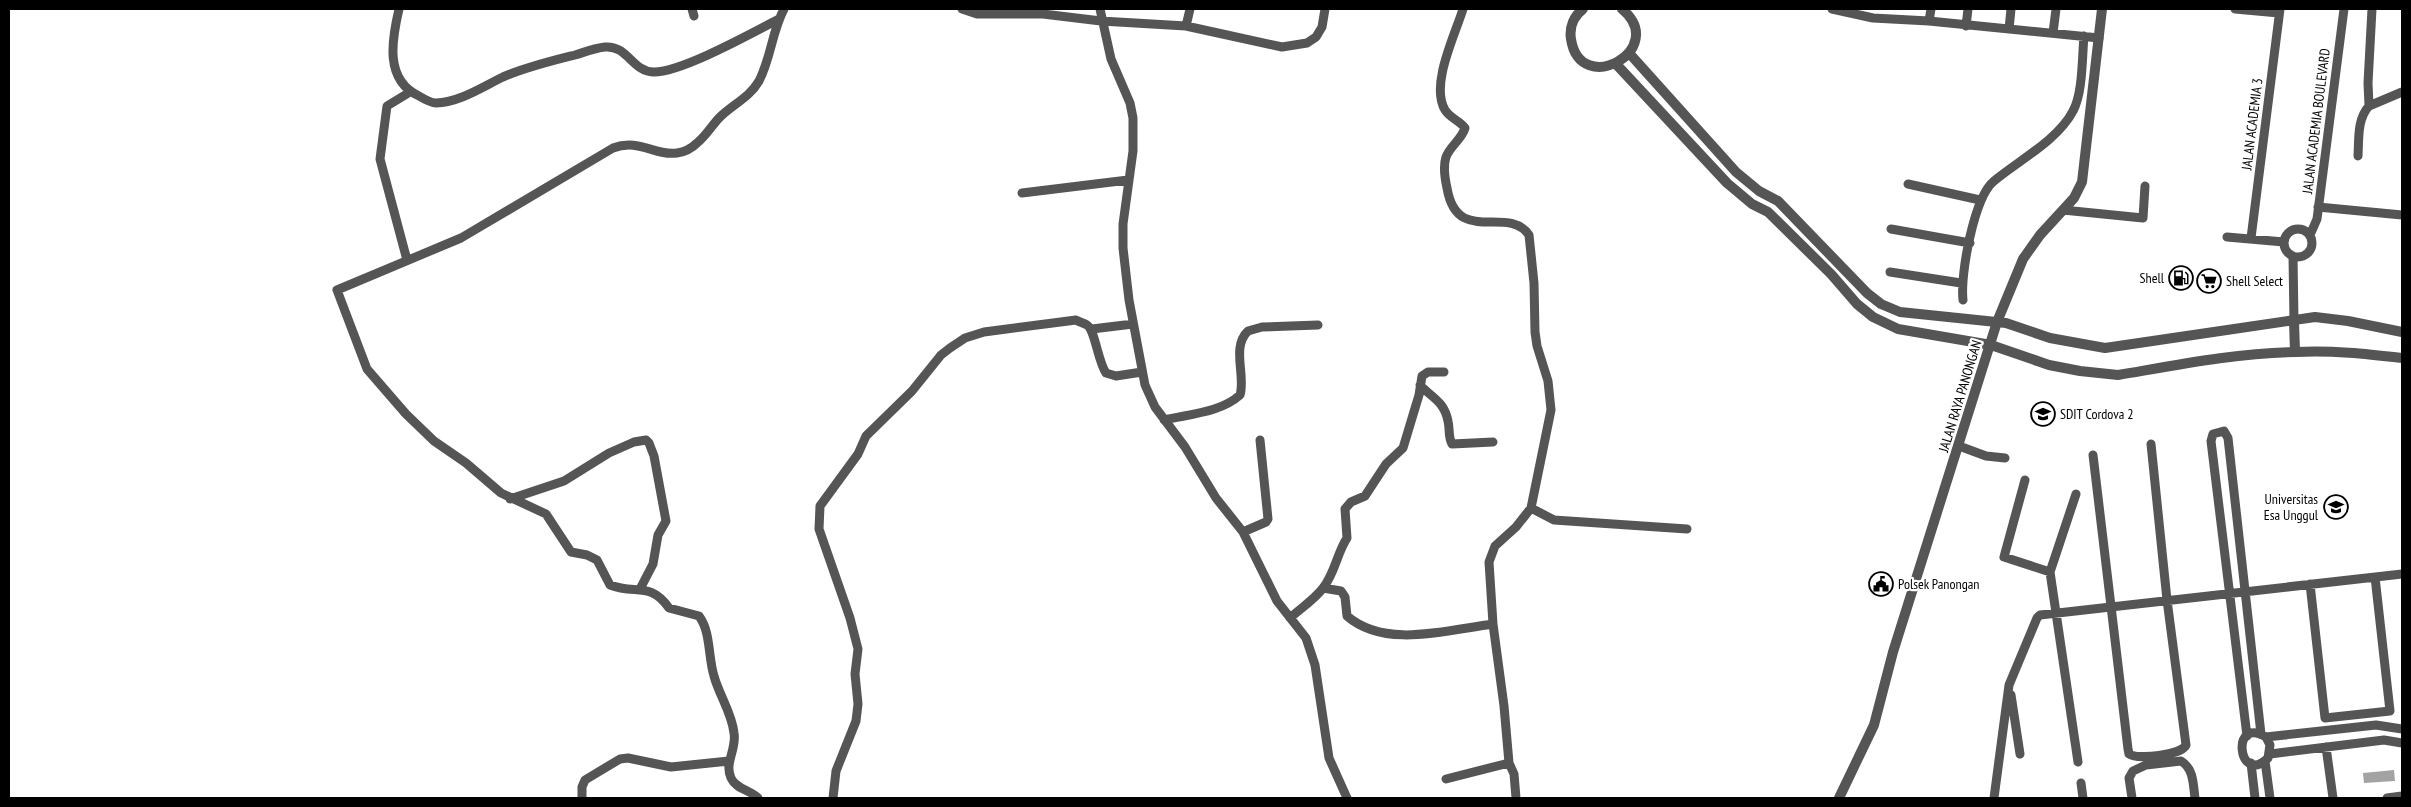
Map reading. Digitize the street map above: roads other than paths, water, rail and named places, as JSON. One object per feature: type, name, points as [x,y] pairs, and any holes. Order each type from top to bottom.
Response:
[{"type":"street","points":[[399,9],[392,44],[393,62],[410,92],[434,103],[450,101],[504,77],[548,62],[604,47],[622,50],[634,64],[642,69],[654,72],[694,60],[779,20]]},
{"type":"street","points":[[758,798],[732,781],[729,772],[729,762],[734,744],[734,730],[713,675],[702,620],[695,614],[669,608],[657,594],[640,589],[610,585],[597,560],[587,555],[571,552],[546,514],[510,499],[419,427],[367,369],[337,290],[462,238],[613,148],[633,144],[672,154],[692,147],[720,117],[755,86],[768,61],[779,20],[784,9]]},
{"type":"street","points":[[962,9],[977,14],[1043,14],[1101,21],[1186,26],[1282,47],[1307,43],[1316,37],[1322,27],[1325,9]]},
{"type":"street","points":[[1100,9],[1101,21],[1111,59],[1130,104],[1134,134],[1123,224],[1123,248],[1133,324],[1142,372],[1151,401],[1185,447],[1216,498],[1243,532],[1268,587],[1306,638],[1311,652],[1329,758],[1347,798]]},
{"type":"street","points":[[1186,26],[1190,9]]},
{"type":"street","points":[[1463,9],[1441,78],[1440,95],[1444,109],[1465,128],[1446,157],[1445,181],[1449,199],[1463,218],[1477,223],[1513,224],[1525,230],[1531,242],[1535,332],[1537,346],[1548,381],[1550,410],[1531,508],[1516,527],[1501,538],[1492,552],[1489,574],[1509,763],[1514,774],[1516,798]]},
{"type":"street","points":[[1583,9],[1574,19],[1570,36],[1576,53],[1582,60],[1598,67],[1616,64],[1629,53],[1633,45],[1634,29],[1629,15],[1622,9]]},
{"type":"street","points":[[1832,9],[1891,19],[2099,38]]},
{"type":"street","points":[[1891,19],[1892,9]]},
{"type":"street","points":[[1929,21],[1931,9]]},
{"type":"street","points":[[1966,26],[1968,9]]},
{"type":"street","points":[[2009,29],[2011,9]]},
{"type":"street","points":[[2053,33],[2056,9]]},
{"type":"street","name":"JALAN RAYA PANONGAN","points":[[1839,798],[1874,726],[1893,652],[1997,322],[2023,259],[2040,235],[2074,198],[2082,182],[2102,9]]},
{"type":"street","points":[[2235,9],[2280,11]]},
{"type":"street","name":"JALAN ACADEMIA BOULEVARD","points":[[2293,256],[2302,256],[2309,252],[2312,244],[2310,235],[2317,219],[2344,9]]},
{"type":"street","points":[[2369,106],[2372,9]]},
{"type":"street","name":"JALAN ACADEMIA 3","points":[[2251,238],[2280,11]]},
{"type":"street","points":[[1963,300],[1961,283],[1980,200],[1993,181],[2033,152],[2070,118],[2077,100],[2084,36]]},
{"type":"street","points":[[1629,53],[1736,172],[1760,191],[1778,201],[1867,293],[1881,304],[1900,312],[1997,322],[2016,326],[2050,338],[2105,348],[2315,317],[2348,321],[2402,332]]},
{"type":"street","points":[[1616,64],[1727,183],[1752,204],[1768,212],[1831,274],[1857,304],[1873,317],[1898,329],[1991,345],[2049,365],[2118,375],[2231,358],[2295,352],[2342,352],[2402,358]]},
{"type":"street","points":[[408,260],[380,159],[387,106],[410,92]]},
{"type":"street","points":[[2358,156],[2364,112],[2369,106],[2402,92]]},
{"type":"street","points":[[1727,183],[1736,172]]},
{"type":"street","points":[[1022,192],[1128,180]]},
{"type":"street","points":[[1908,184],[1980,200]]},
{"type":"street","points":[[2064,210],[2143,218],[2145,186]]},
{"type":"street","points":[[2318,207],[2402,215]]},
{"type":"street","points":[[1891,229],[1970,243]]},
{"type":"street","points":[[2295,352],[2293,256],[2286,250],[2284,242],[2287,234],[2294,229],[2303,230],[2310,235]]},
{"type":"street","points":[[2227,237],[2284,242]]},
{"type":"street","points":[[1890,272],[1961,283]]},
{"type":"street","points":[[833,798],[836,771],[856,721],[858,704],[855,674],[858,649],[850,618],[819,529],[818,514],[824,498],[858,454],[870,432],[912,391],[941,355],[956,344],[984,332],[1076,320],[1087,324],[1092,329],[1101,365],[1106,373],[1116,376],[1142,372]]},
{"type":"street","points":[[1092,329],[1133,324]]},
{"type":"street","points":[[1164,420],[1197,414],[1232,401],[1240,395],[1242,384],[1240,344],[1248,332],[1262,327],[1318,325]]},
{"type":"street","points":[[1290,618],[1323,588],[1340,555],[1341,547],[1347,538],[1344,515],[1346,507],[1351,502],[1365,496],[1386,464],[1403,448],[1424,374],[1444,372]]},
{"type":"street","points":[[1420,385],[1428,394],[1436,398],[1443,409],[1449,422],[1452,444],[1493,442]]},
{"type":"street","points":[[2247,736],[2211,441],[2213,434],[2217,431],[2224,431],[2228,438],[2263,736],[2270,745],[2267,757],[2270,798]]},
{"type":"street","points":[[510,499],[564,481],[609,453],[634,442],[646,440],[654,456],[666,521],[658,535],[654,564],[640,589]]},
{"type":"street","points":[[1243,532],[1266,522],[1268,519],[1260,440]]},
{"type":"street","points":[[2093,455],[2130,754],[2135,757],[2170,754],[2181,750],[2186,745],[2167,600],[2150,444]]},
{"type":"street","points":[[1959,446],[1986,456],[2005,458]]},
{"type":"street","points":[[2025,480],[2004,557],[2050,572]]},
{"type":"street","points":[[2076,494],[2050,572],[2078,762]]},
{"type":"street","points":[[1531,508],[1554,520],[1687,529]]},
{"type":"street","points":[[1994,798],[2009,685],[2037,618],[2055,613],[2402,574]]},
{"type":"street","points":[[2310,584],[2326,718],[2390,711],[2375,577]]},
{"type":"street","points":[[1323,588],[1341,591],[1345,597],[1347,616],[1356,624],[1380,633],[1419,633],[1493,624]]},
{"type":"street","points":[[2009,685],[2020,754]]},
{"type":"street","points":[[2251,763],[2244,759],[2241,751],[2242,743],[2247,736],[2254,734],[2263,736],[2376,726],[2402,730]]},
{"type":"street","points":[[2251,763],[2267,757],[2326,747],[2384,740],[2402,743]]},
{"type":"street","points":[[2326,747],[2333,798]]},
{"type":"street","points":[[582,798],[582,787],[585,780],[620,759],[628,758],[671,767],[729,762]]},
{"type":"street","points":[[2132,798],[2129,778],[2132,771],[2146,766],[2181,761],[2188,765],[2191,772],[2195,798]]},
{"type":"street","points":[[1446,779],[1509,763]]},
{"type":"street","points":[[2251,763],[2255,798]]},
{"type":"street","points":[[2081,783],[2083,798]]},
{"type":"place","name":"Shell","points":[[2181,278]]},
{"type":"place","name":"Shell Select","points":[[2209,281]]},
{"type":"place","name":"SDIT Cordova 2","points":[[2043,414]]},
{"type":"place","name":"Universitas Esa Unggul","points":[[2336,507]]},
{"type":"place","name":"Polsek Panongan","points":[[1881,584]]}]
